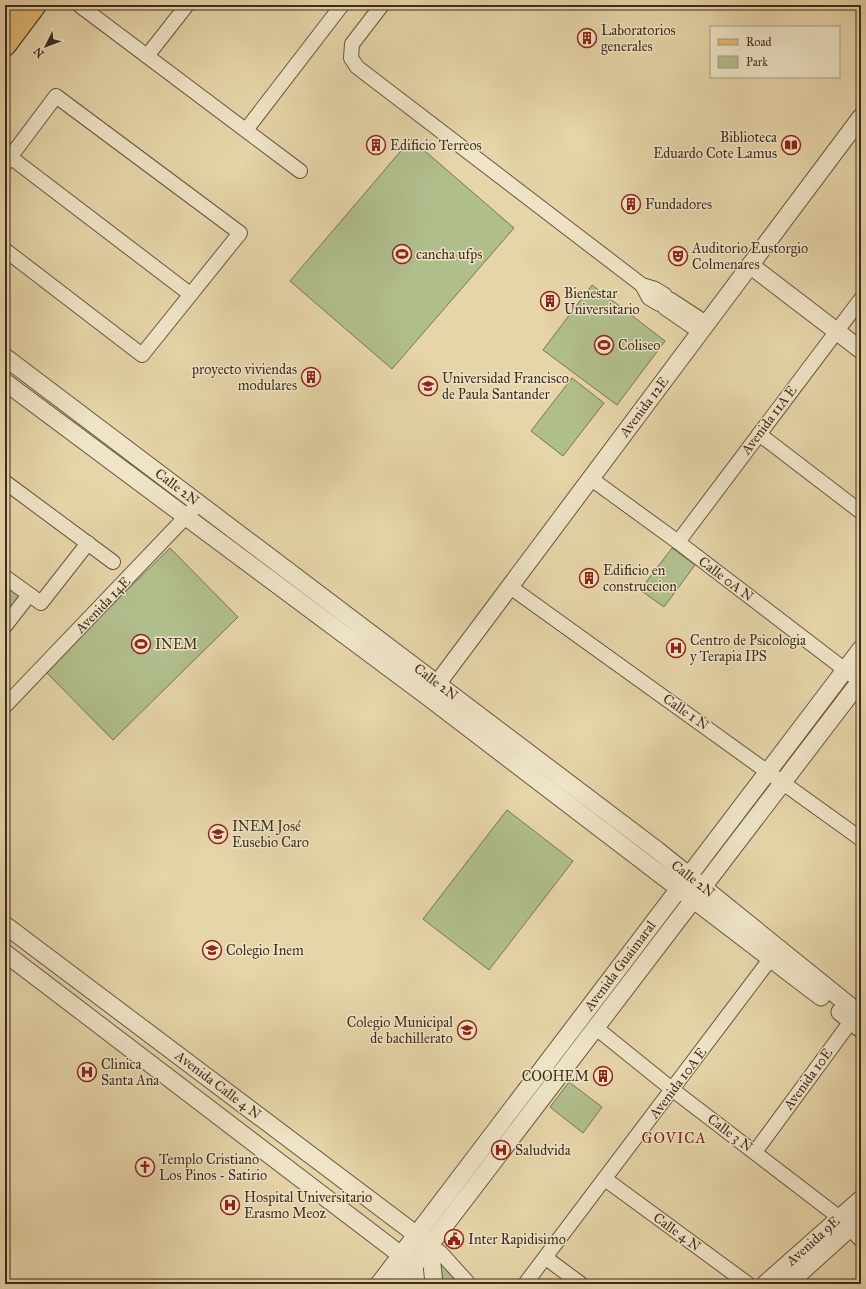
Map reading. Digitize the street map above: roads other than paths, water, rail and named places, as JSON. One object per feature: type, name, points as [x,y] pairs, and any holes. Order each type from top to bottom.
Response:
[{"type":"main road","points":[[5,17],[14,5]]},
{"type":"main road","points":[[5,45],[35,5]]},
{"type":"street","points":[[147,56],[186,5]]},
{"type":"street","points":[[246,130],[342,5]]},
{"type":"street","points":[[382,5],[352,44],[350,54],[354,63],[642,285],[655,289],[665,302],[703,327]]},
{"type":"street","points":[[88,8],[147,56],[300,171]]},
{"type":"street","points":[[5,250],[142,355],[240,233],[56,96],[7,158],[190,294]]},
{"type":"street","name":"Avenida 12E","points":[[428,697],[509,586],[861,117]]},
{"type":"street","points":[[753,261],[840,327],[861,350]]},
{"type":"street","name":"Avenida 11A E","points":[[678,542],[861,299]]},
{"type":"street","points":[[840,327],[861,337]]},
{"type":"street","name":"Calle 2N","points":[[5,357],[122,447],[657,850],[683,882]]},
{"type":"street","name":"Calle 2N","points":[[5,382],[428,697],[683,882],[858,1017]]},
{"type":"street","points":[[759,434],[861,512]]},
{"type":"street","points":[[111,462],[122,447]]},
{"type":"street","name":"Calle 0A N","points":[[590,478],[678,542],[861,681]]},
{"type":"street","points":[[5,482],[113,562]]},
{"type":"street","name":"Avenida 14E","points":[[5,706],[199,504]]},
{"type":"street","points":[[5,577],[40,603],[88,543]]},
{"type":"street","name":"Calle 1 N","points":[[509,586],[768,770],[861,839]]},
{"type":"street","points":[[5,626],[29,595]]},
{"type":"street","name":"Avenida Guaimaral","points":[[424,1240],[683,882],[861,649]]},
{"type":"street","name":"Avenida Guaimaral","points":[[379,1284],[408,1260],[596,1028],[861,681]]},
{"type":"street","name":"Calle 2N","points":[[699,894],[771,958],[858,1017]]},
{"type":"street","name":"Avenida Calle 4 N","points":[[5,925],[424,1240]]},
{"type":"street","name":"Avenida Calle 4 N","points":[[5,954],[408,1260]]},
{"type":"street","name":"Avenida 10A E","points":[[525,1284],[606,1179],[771,958]]},
{"type":"street","name":"Avenida 10E","points":[[755,1152],[858,1017]]},
{"type":"street","name":"Calle 3 N","points":[[596,1028],[673,1090],[850,1221],[861,1240]]},
{"type":"street","points":[[141,1057],[155,1038]]},
{"type":"street","name":"Calle 4 N","points":[[606,1179],[748,1284]]},
{"type":"street","name":"Avenida 9E","points":[[788,1284],[850,1221],[861,1199]]},
{"type":"street","name":"Avenida 9E","points":[[765,1284],[850,1221]]},
{"type":"street","points":[[424,1240],[434,1284]]},
{"type":"street","points":[[424,1240],[441,1253],[469,1284]]},
{"type":"street","points":[[546,1258],[581,1284]]},
{"type":"street","points":[[408,1260],[416,1284]]},
{"type":"street","name":"Avenida Guaimaral","points":[[400,1284],[408,1260]]},
{"type":"place","name":"Laboratorios generales","points":[[587,38]]},
{"type":"place","name":"Edificio Terreos","points":[[376,145]]},
{"type":"place","name":"Biblioteca Eduardo Cote Lamus","points":[[791,145]]},
{"type":"place","name":"Fundadores","points":[[631,204]]},
{"type":"place","name":"cancha ufps","points":[[402,254]]},
{"type":"place","name":"Auditorio Eustorgio Colmenares","points":[[678,256]]},
{"type":"place","name":"Bienestar Universitario","points":[[550,301]]},
{"type":"place","name":"Coliseo","points":[[604,345]]},
{"type":"place","name":"proyecto viviendas modulares","points":[[311,377]]},
{"type":"place","name":"Universidad Francisco de Paula Santander","points":[[428,386]]},
{"type":"place","name":"Edificio en construccion","points":[[589,578]]},
{"type":"place","name":"INEM","points":[[141,644]]},
{"type":"place","name":"Centro de Psicologia y Terapia IPS","points":[[676,648]]},
{"type":"place","name":"INEM José Eusebio Caro","points":[[218,834]]},
{"type":"place","name":"Colegio Inem","points":[[212,950]]},
{"type":"place","name":"Colegio Municipal de bachillerato","points":[[467,1030]]},
{"type":"place","name":"Clinica Santa Ana","points":[[87,1072]]},
{"type":"place","name":"COOHEM","points":[[603,1076]]},
{"type":"place","name":"Saludvida","points":[[501,1150]]},
{"type":"place","name":"Templo Cristiano Los Pinos - Satirio","points":[[145,1167]]},
{"type":"place","name":"Hospital Universitario Erasmo Meoz","points":[[230,1205]]},
{"type":"place","name":"Inter Rapidisimo","points":[[454,1239]]},
{"type":"district","name":"GOVICA","points":[[674,1138]]}]
